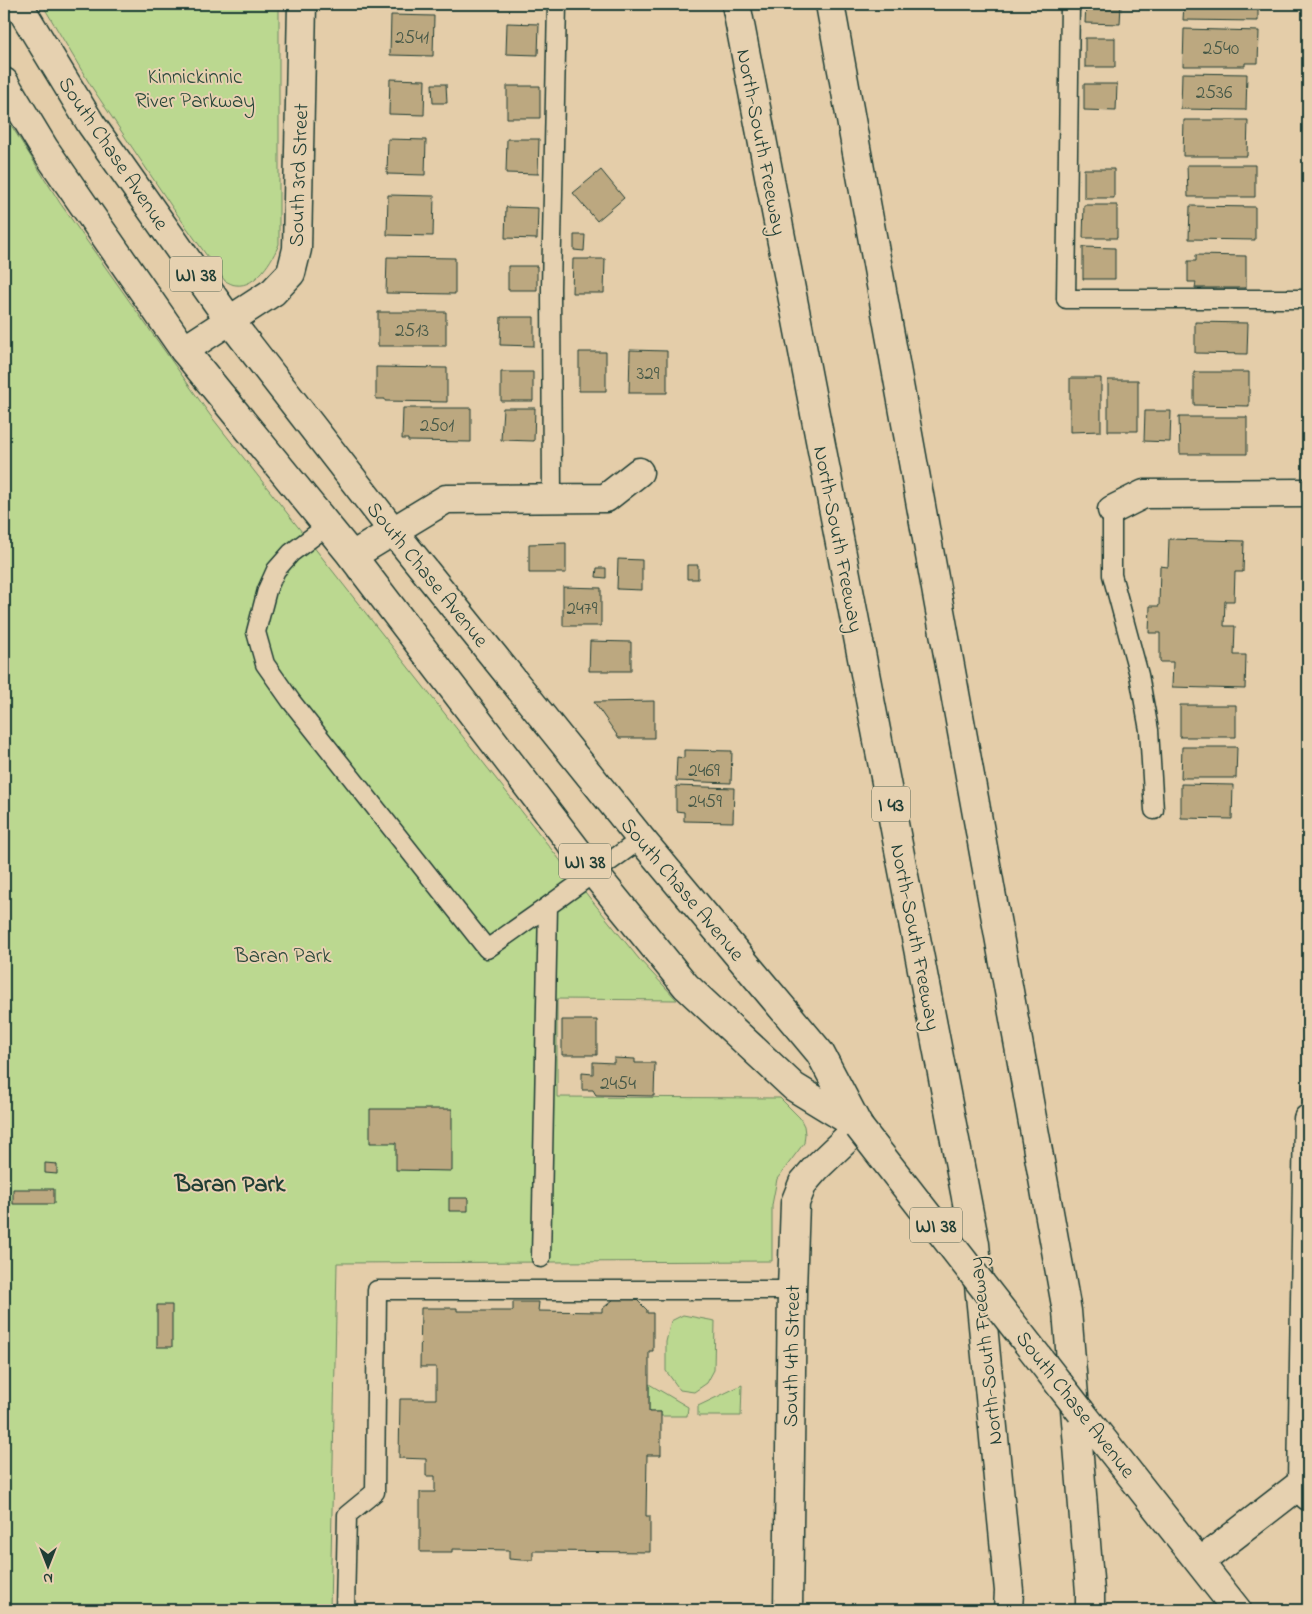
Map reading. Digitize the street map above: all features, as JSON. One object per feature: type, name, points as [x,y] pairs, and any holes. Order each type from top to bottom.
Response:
[{"type":"main road","name":"South Chase Avenue","points":[[18,4],[91,124],[230,321],[393,531],[641,839],[820,1053],[859,1127],[1237,1610]]},
{"type":"main road","name":"South 3rd Street","points":[[184,350],[273,292],[291,273],[297,249],[302,4]]},
{"type":"main road","name":"North-South Freeway","points":[[736,4],[975,1244],[1009,1591],[1008,1610]]},
{"type":"main road","points":[[830,4],[1067,1310],[1090,1610]]},
{"type":"main road","name":"South Chase Avenue","points":[[4,82],[44,148],[184,350],[352,556],[594,872],[686,986],[794,1087],[859,1127]]},
{"type":"main road","points":[[352,556],[446,499],[606,498],[639,472]]},
{"type":"main road","points":[[1112,510],[1144,494],[1308,492]]},
{"type":"main road","points":[[1200,1562],[1305,1490],[1308,1119]]},
{"type":"main road","name":"South 4th Street","points":[[788,1610],[792,1290],[795,1203],[803,1183],[859,1127]]},
{"type":"lane","points":[[552,498],[551,288],[557,4]]},
{"type":"lane","points":[[1070,4],[1066,298],[1308,298]]},
{"type":"lane","points":[[1112,510],[1112,575],[1139,675],[1149,730],[1154,810]]},
{"type":"lane","points":[[327,526],[291,553],[276,570],[267,590],[256,632],[265,664],[487,949],[641,839]]},
{"type":"lane","points":[[541,1258],[548,906]]},
{"type":"lane","points":[[345,1610],[347,1515],[375,1492],[377,1290],[792,1290]]},
{"type":"green space","name":"Kinnickinnic River Parkway","points":[[42,4],[279,4],[279,244],[273,257],[257,277],[243,285],[235,285],[225,281],[172,207],[91,86]]},
{"type":"green space","name":"Baran Park","points":[[4,114],[60,203],[210,415],[589,897],[639,959],[677,1000],[557,999],[557,1097],[780,1098],[800,1118],[804,1126],[804,1143],[777,1179],[772,1205],[772,1261],[337,1263],[330,1610],[4,1610]]},
{"type":"green space","points":[[683,1315],[715,1321],[714,1370],[707,1383],[694,1392],[680,1390],[666,1371],[666,1342],[671,1321]]},
{"type":"green space","points":[[649,1384],[688,1407],[687,1416],[661,1416],[661,1412],[649,1412]]},
{"type":"green space","points":[[742,1385],[741,1416],[698,1416],[698,1406]]},
{"type":"building","points":[[1086,4],[1121,4],[1120,24],[1085,23]]},
{"type":"building","points":[[1184,4],[1258,5],[1258,21],[1183,20]]},
{"type":"building","points":[[391,15],[434,16],[433,56],[390,55]]},
{"type":"building","points":[[507,23],[539,24],[538,55],[506,54]]},
{"type":"building","points":[[1184,29],[1259,31],[1258,63],[1245,63],[1245,66],[1183,66]]},
{"type":"building","points":[[1085,38],[1115,38],[1115,67],[1085,67]]},
{"type":"building","points":[[1182,73],[1247,74],[1246,110],[1181,109]]},
{"type":"building","points":[[390,79],[425,80],[424,115],[389,114]]},
{"type":"building","points":[[432,84],[446,84],[447,103],[433,103]]},
{"type":"building","points":[[1084,84],[1117,84],[1116,111],[1084,110]]},
{"type":"building","points":[[507,86],[540,86],[540,118],[507,118]]},
{"type":"building","points":[[1184,120],[1248,120],[1247,156],[1183,156]]},
{"type":"building","points":[[388,139],[426,140],[425,175],[387,174]]},
{"type":"building","points":[[507,139],[539,139],[538,174],[506,173]]},
{"type":"building","points":[[1187,165],[1255,165],[1255,197],[1188,197]]},
{"type":"building","points":[[1084,169],[1114,169],[1114,198],[1084,198]]},
{"type":"building","points":[[601,170],[624,198],[597,221],[573,193]]},
{"type":"building","points":[[388,195],[434,196],[433,236],[387,235]]},
{"type":"building","points":[[1084,205],[1117,205],[1117,238],[1083,238]]},
{"type":"building","points":[[1190,206],[1255,207],[1255,240],[1189,239]]},
{"type":"building","points":[[506,207],[538,208],[537,239],[505,238]]},
{"type":"building","points":[[574,235],[585,235],[584,251],[574,250]]},
{"type":"building","points":[[1083,247],[1115,248],[1115,279],[1083,279]]},
{"type":"building","points":[[1196,255],[1246,256],[1246,288],[1195,288],[1196,282],[1188,282],[1188,261],[1196,261]]},
{"type":"building","points":[[387,257],[455,258],[455,294],[386,293]]},
{"type":"building","points":[[573,259],[605,259],[604,293],[572,293]]},
{"type":"building","points":[[508,266],[537,266],[537,290],[508,290]]},
{"type":"building","points":[[378,312],[446,312],[446,346],[378,346]]},
{"type":"building","points":[[501,317],[534,317],[534,346],[500,345]]},
{"type":"building","points":[[1195,322],[1248,323],[1247,354],[1195,353]]},
{"type":"building","points":[[630,350],[667,351],[667,393],[629,393]]},
{"type":"building","points":[[579,352],[606,352],[606,391],[579,391]]},
{"type":"building","points":[[376,367],[447,368],[447,402],[385,401],[385,399],[376,399]]},
{"type":"building","points":[[501,372],[533,372],[533,401],[501,401]]},
{"type":"building","points":[[1194,372],[1249,372],[1249,406],[1194,405]]},
{"type":"building","points":[[1070,378],[1101,378],[1101,431],[1070,432]]},
{"type":"building","points":[[1108,380],[1138,380],[1138,431],[1108,431]]},
{"type":"building","points":[[403,408],[471,408],[471,442],[408,441],[408,439],[402,439]]},
{"type":"building","points":[[503,408],[535,408],[534,441],[501,440]]},
{"type":"building","points":[[1145,411],[1171,411],[1170,442],[1144,441]]},
{"type":"building","points":[[1179,417],[1247,417],[1247,454],[1180,454]]},
{"type":"building","points":[[1169,539],[1244,541],[1243,572],[1235,572],[1234,601],[1225,601],[1224,626],[1235,626],[1234,655],[1246,655],[1245,689],[1172,687],[1173,662],[1160,662],[1160,633],[1149,633],[1150,606],[1159,606],[1160,566],[1168,567]]},
{"type":"building","points":[[566,543],[566,573],[529,573],[529,544]]},
{"type":"building","points":[[618,559],[642,560],[642,590],[617,589]]},
{"type":"building","points":[[687,565],[698,565],[698,579],[687,579]]},
{"type":"building","points":[[597,568],[606,568],[606,578],[596,577]]},
{"type":"building","points":[[563,587],[601,588],[601,626],[563,626]]},
{"type":"building","points":[[590,641],[631,642],[631,671],[589,671]]},
{"type":"building","points":[[654,701],[654,738],[619,738],[594,702]]},
{"type":"building","points":[[1180,705],[1236,705],[1236,737],[1180,737]]},
{"type":"building","points":[[1182,747],[1237,747],[1236,778],[1181,778]]},
{"type":"building","points":[[684,750],[732,751],[731,783],[676,781],[677,757],[684,758]]},
{"type":"building","points":[[1181,784],[1233,785],[1232,819],[1181,818]]},
{"type":"building","points":[[676,786],[734,788],[733,822],[684,821],[684,812],[676,811]]},
{"type":"building","points":[[562,1020],[597,1020],[597,1055],[562,1055]]},
{"type":"building","points":[[614,1058],[635,1059],[635,1063],[655,1063],[654,1096],[596,1095],[593,1090],[582,1090],[582,1073],[593,1074],[593,1062],[614,1063]]},
{"type":"building","points":[[370,1109],[452,1109],[452,1171],[396,1170],[396,1143],[370,1143]]},
{"type":"building","points":[[45,1163],[57,1164],[57,1174],[45,1173]]},
{"type":"building","points":[[13,1189],[54,1189],[54,1204],[13,1204]]},
{"type":"building","points":[[449,1198],[468,1198],[468,1211],[449,1211]]},
{"type":"building","points":[[614,1299],[636,1299],[647,1310],[647,1313],[653,1313],[653,1351],[649,1351],[649,1412],[661,1412],[661,1455],[647,1455],[646,1516],[650,1516],[650,1552],[533,1551],[533,1560],[521,1560],[509,1559],[509,1550],[452,1549],[452,1552],[420,1552],[420,1492],[435,1492],[435,1476],[426,1476],[426,1459],[399,1458],[400,1399],[436,1399],[436,1367],[420,1367],[421,1308],[457,1308],[457,1311],[513,1311],[513,1302],[539,1302],[538,1311],[602,1312],[602,1309]]},
{"type":"building","points":[[157,1305],[172,1305],[172,1347],[157,1347]]},
{"type":"district","name":"Baran Park","points":[[230,1183]]}]
